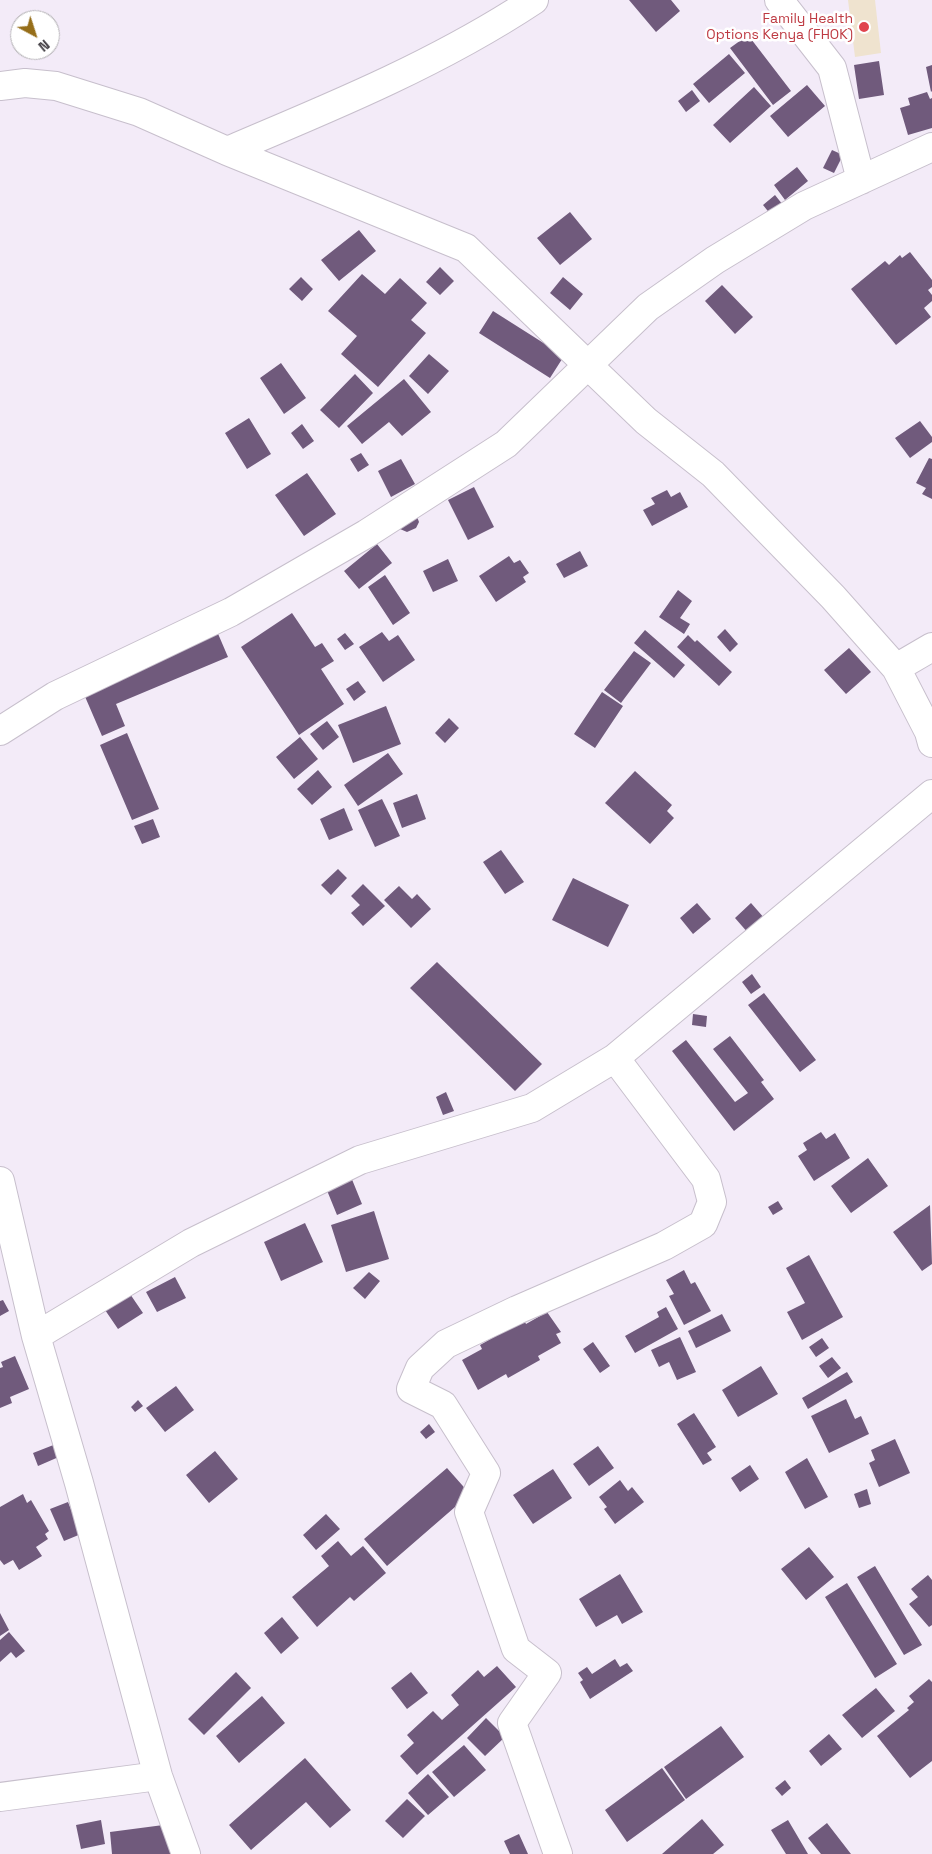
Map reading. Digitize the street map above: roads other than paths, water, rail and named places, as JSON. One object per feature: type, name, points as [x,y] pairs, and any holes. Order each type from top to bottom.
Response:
[{"type":"street","points":[[227,151],[362,95],[503,20],[534,0]]},
{"type":"street","points":[[779,0],[832,68],[861,180]]},
{"type":"street","points":[[0,86],[25,83],[56,86],[139,112],[227,151],[466,248],[646,421],[713,474],[832,598],[896,668],[929,732],[932,743]]},
{"type":"street","points":[[0,731],[55,696],[231,612],[366,534],[506,444],[648,307],[715,260],[804,206],[932,147]]},
{"type":"street","points":[[896,668],[932,647]]},
{"type":"street","points":[[36,1336],[191,1243],[360,1160],[532,1108],[615,1058],[932,794]]},
{"type":"street","points":[[558,1854],[512,1723],[547,1673],[516,1649],[468,1512],[486,1473],[443,1406],[411,1389],[420,1368],[446,1344],[517,1310],[664,1246],[703,1224],[712,1202],[706,1179],[615,1058]]},
{"type":"street","points":[[0,1181],[36,1336],[79,1483],[158,1776],[186,1854]]},
{"type":"street","points":[[0,1797],[158,1776]]},
{"type":"place","name":"Family Health Options Kenya (FHOK)","points":[[864,27]]}]
